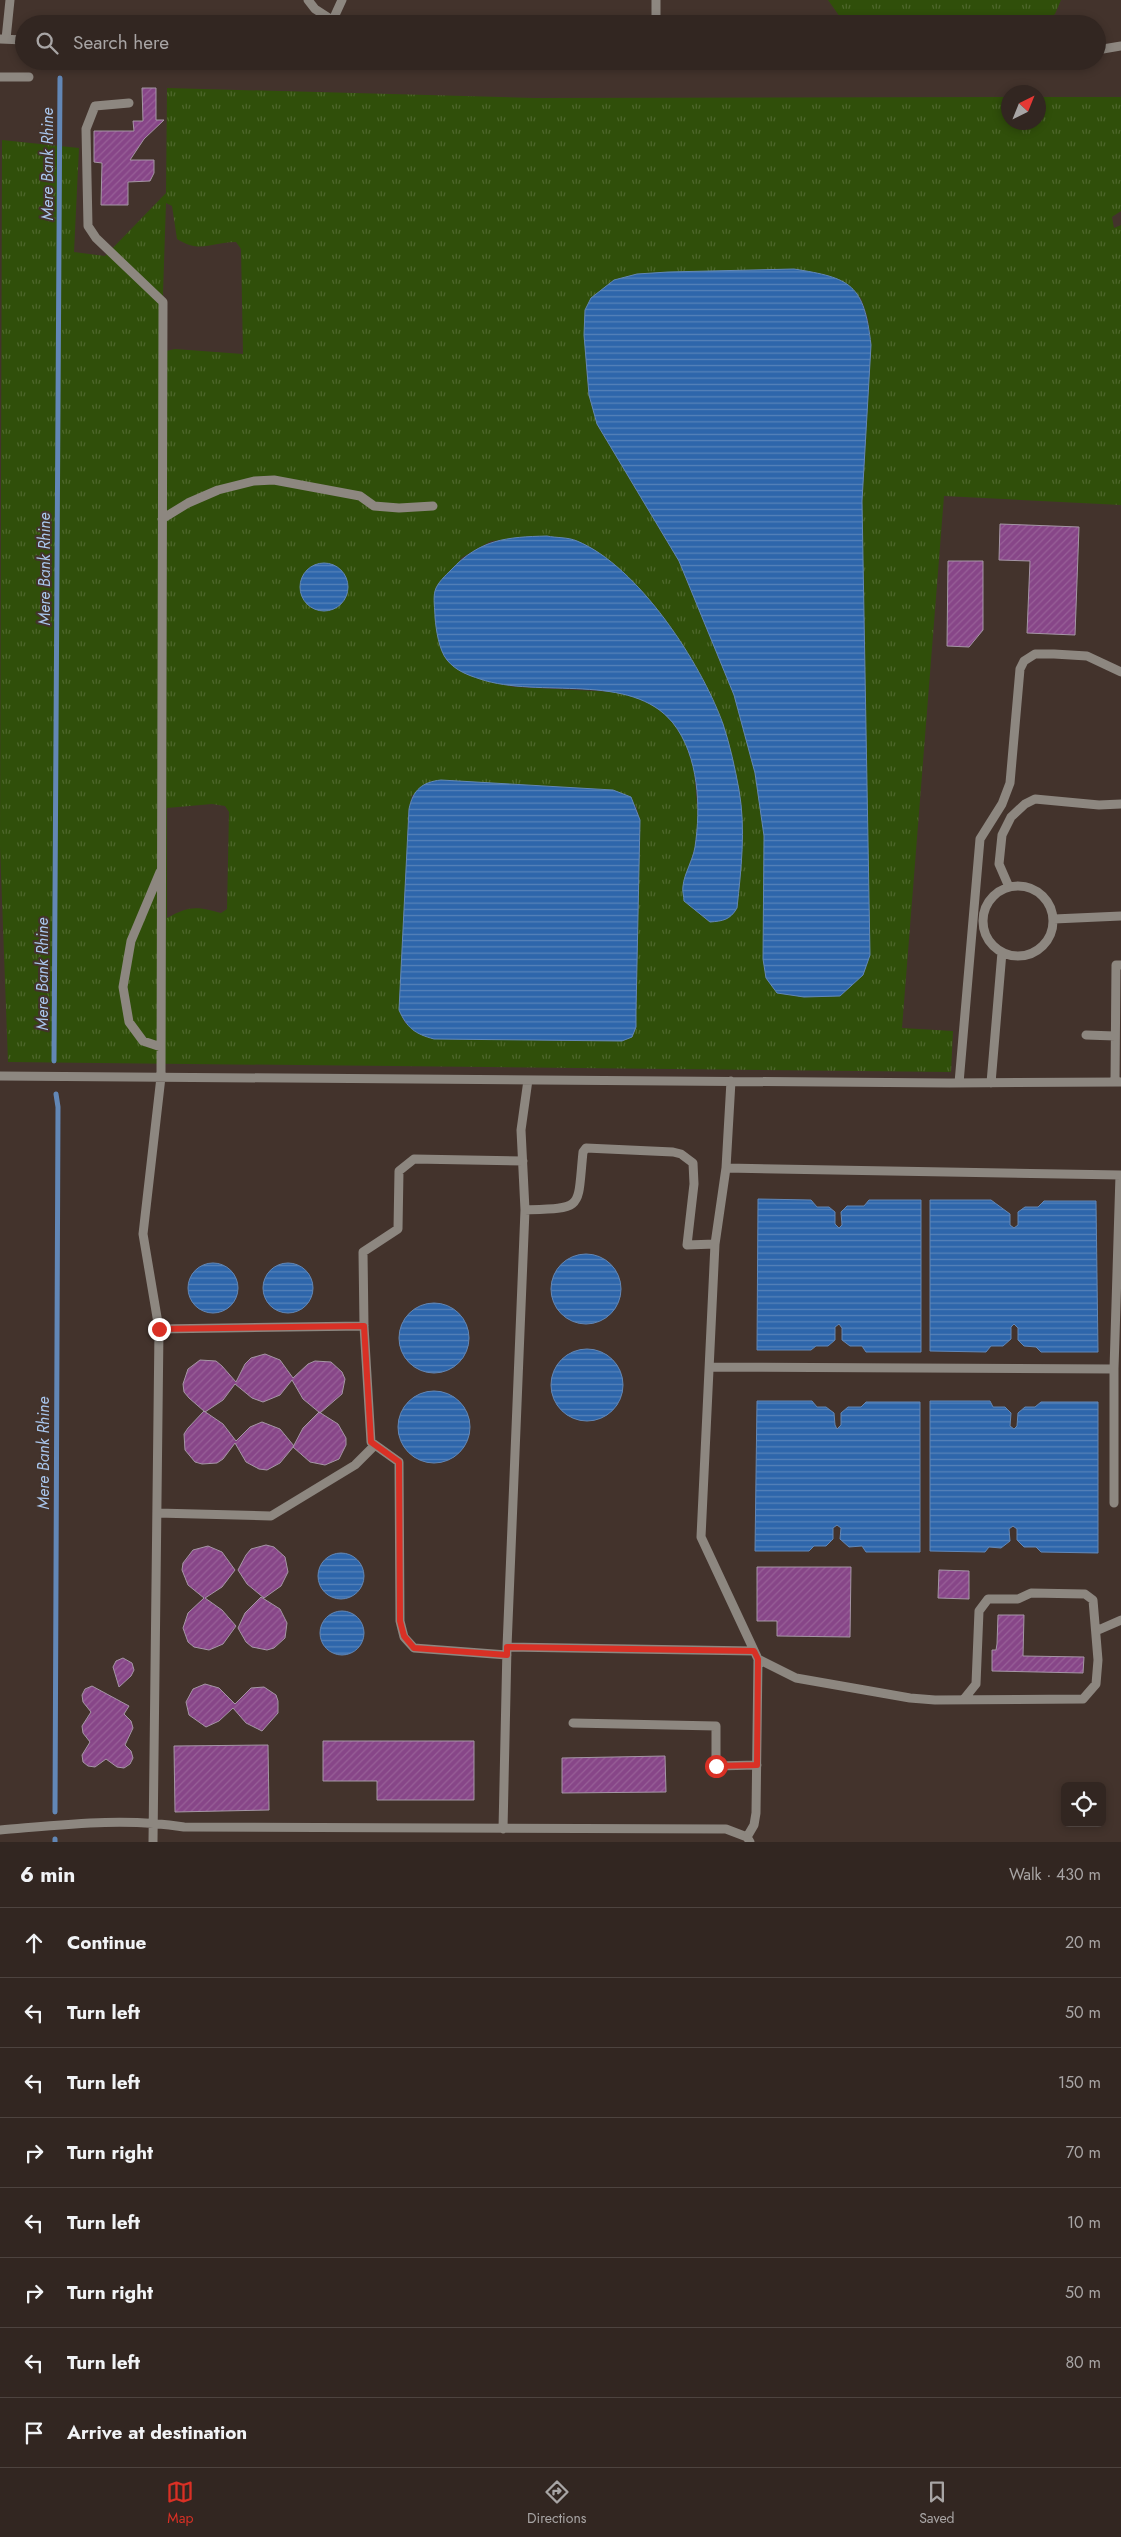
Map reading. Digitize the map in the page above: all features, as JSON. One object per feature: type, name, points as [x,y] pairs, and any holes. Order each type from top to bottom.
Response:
[{"type":"street","points":[[3,39],[10,0]]},
{"type":"street","points":[[308,0],[324,15]]},
{"type":"street","points":[[335,15],[342,0]]},
{"type":"street","points":[[656,0],[656,15]]},
{"type":"street","points":[[1106,48],[1121,46]]},
{"type":"street","points":[[0,76],[29,78]]},
{"type":"street","points":[[129,103],[95,106],[86,129],[88,226],[96,238],[163,302],[161,1077],[143,1234],[159,1329],[153,1842]]},
{"type":"street","points":[[162,519],[188,503],[218,490],[254,481],[274,480],[360,496],[374,506],[399,508],[433,506]]},
{"type":"street","points":[[959,1083],[980,839],[1002,804],[1010,783],[1020,669],[1024,661],[1035,654],[1087,656],[1121,672]]},
{"type":"street","points":[[1008,888],[999,864],[1002,835],[1011,817],[1025,804],[1035,799],[1099,805],[1121,804]]},
{"type":"street","points":[[161,1046],[143,1041],[129,1022],[123,987],[130,941],[162,868]]},
{"type":"street","points":[[1028,887],[1041,894],[1050,905],[1054,919],[1051,934],[1043,946],[1031,954],[1016,956],[1002,952],[991,943],[984,930],[983,915],[989,901],[999,891],[1008,888],[1028,887]]},
{"type":"street","points":[[974,913],[983,915]]},
{"type":"street","points":[[1054,919],[1121,916]]},
{"type":"street","points":[[991,1083],[1002,952]]},
{"type":"street","points":[[0,1076],[731,1082],[1118,1082],[1115,1036],[1116,965],[1121,965]]},
{"type":"street","points":[[1086,1035],[1115,1036]]},
{"type":"street","points":[[503,1829],[507,1651],[525,1210],[521,1130],[528,1080]]},
{"type":"street","points":[[0,1830],[58,1825],[154,1822],[184,1827],[726,1830],[749,1840],[755,1819],[757,1765],[756,1655],[701,1538],[715,1244],[726,1168],[731,1082]]},
{"type":"street","points":[[525,1210],[565,1209],[573,1205],[579,1198],[583,1152],[586,1148],[673,1152],[681,1154],[693,1163],[694,1184],[687,1245],[715,1244]]},
{"type":"street","points":[[523,1161],[414,1159],[399,1171],[398,1229],[363,1252],[364,1326],[371,1442],[399,1462],[400,1621],[404,1636],[414,1648],[756,1655],[796,1678],[832,1686],[910,1698],[964,1700],[1084,1699],[1096,1684],[1096,1631],[1093,1600],[1085,1594],[1031,1593],[1018,1599],[988,1599],[979,1611],[976,1684],[964,1700]]},
{"type":"street","points":[[726,1168],[1120,1175],[1114,1369],[1114,1503]]},
{"type":"street","points":[[159,1329],[364,1326]]},
{"type":"street","points":[[709,1367],[1114,1369]]},
{"type":"street","points":[[157,1514],[272,1516],[355,1465],[375,1445]]},
{"type":"street","points":[[1096,1631],[1121,1620]]},
{"type":"street","points":[[573,1723],[716,1726],[716,1766],[757,1765]]},
{"type":"green space","points":[[828,0],[1061,0],[1054,15],[839,15]]},
{"type":"green space","points":[[167,88],[534,98],[1001,97],[1001,130],[1046,130],[1046,97],[1121,97],[1121,211],[1112,217],[1114,228],[1121,225],[1121,505],[944,496],[902,1028],[953,1031],[951,1072],[8,1062],[0,846],[2,140],[79,148],[74,252],[105,256],[166,193]],"holes":[[[166,203],[172,206],[177,239],[200,247],[236,242],[241,249],[243,354],[175,349],[166,351],[163,293]],[[794,269],[861,298],[868,319],[871,345],[862,501],[766,978],[763,959],[764,836],[755,773],[734,695],[679,561],[597,424],[589,395],[586,365],[585,311],[637,274]],[[547,536],[575,540],[722,723],[739,792],[742,829],[740,878],[683,886],[695,847],[698,817],[694,770],[685,741],[673,722],[655,706],[638,697],[615,692],[514,687],[487,681],[447,660],[439,640],[435,620],[461,558],[491,541]],[[412,795],[636,806],[640,820],[636,1027],[632,1037],[622,1041],[434,1039],[405,1023],[399,1010],[409,809]],[[212,804],[225,806],[229,812],[227,909],[221,913],[193,908],[181,911],[167,918],[167,808]]]},
{"type":"water","points":[[794,269],[829,276],[842,281],[851,288],[859,297],[864,309],[871,345],[862,501],[870,955],[863,975],[840,996],[804,997],[777,993],[766,978],[763,959],[764,836],[755,773],[734,695],[679,561],[597,424],[589,395],[584,335],[585,310],[591,298],[614,280],[637,274],[668,272]]},
{"type":"water","points":[[547,536],[577,541],[600,554],[622,572],[665,619],[699,673],[713,700],[728,740],[739,790],[742,820],[742,849],[737,908],[726,919],[710,922],[684,901],[684,881],[695,847],[698,799],[693,766],[682,736],[673,723],[655,707],[633,697],[583,689],[529,687],[480,679],[458,670],[447,660],[442,651],[436,628],[434,597],[436,588],[444,577],[462,560],[484,546],[519,537]]},
{"type":"water","points":[[319,563],[329,563],[341,570],[348,582],[348,592],[341,604],[329,611],[319,611],[311,607],[304,600],[300,592],[300,582],[304,574],[311,567]]},
{"type":"water","points":[[441,780],[613,790],[631,797],[640,820],[636,1027],[632,1037],[622,1041],[434,1039],[412,1029],[405,1021],[399,1010],[409,809],[413,797],[419,788]]},
{"type":"water","points":[[758,1199],[811,1200],[817,1207],[829,1207],[835,1212],[835,1224],[839,1228],[842,1225],[841,1212],[847,1206],[864,1206],[869,1200],[921,1200],[921,1352],[866,1352],[862,1346],[850,1346],[842,1340],[842,1328],[839,1324],[835,1327],[835,1340],[828,1346],[816,1346],[811,1350],[757,1350]]},
{"type":"water","points":[[930,1200],[991,1200],[1010,1214],[1010,1225],[1014,1228],[1018,1225],[1018,1212],[1025,1207],[1038,1207],[1044,1201],[1096,1201],[1098,1352],[1041,1352],[1036,1347],[1024,1346],[1018,1340],[1018,1328],[1014,1324],[1011,1327],[1011,1339],[1003,1346],[991,1346],[986,1352],[930,1351]]},
{"type":"water","points":[[586,1254],[599,1257],[611,1264],[618,1276],[621,1289],[618,1302],[611,1314],[599,1321],[586,1324],[573,1321],[561,1314],[554,1302],[551,1289],[554,1276],[561,1264],[573,1257]]},
{"type":"water","points":[[213,1263],[227,1267],[234,1274],[238,1288],[234,1302],[227,1309],[213,1313],[199,1309],[192,1302],[188,1288],[192,1274],[199,1267]]},
{"type":"water","points":[[288,1263],[302,1267],[309,1274],[313,1288],[309,1302],[302,1309],[288,1313],[274,1309],[267,1302],[263,1288],[267,1274],[274,1267]]},
{"type":"water","points":[[434,1303],[447,1306],[459,1313],[466,1325],[469,1338],[466,1351],[459,1363],[447,1370],[434,1373],[421,1370],[409,1363],[402,1351],[399,1338],[402,1325],[409,1313],[421,1306]]},
{"type":"water","points":[[587,1349],[601,1352],[613,1359],[620,1371],[623,1385],[620,1399],[613,1411],[601,1418],[587,1421],[573,1418],[561,1411],[554,1399],[551,1385],[554,1371],[561,1359],[573,1352]]},
{"type":"water","points":[[434,1391],[454,1397],[464,1407],[470,1427],[464,1447],[454,1457],[434,1463],[414,1457],[404,1447],[398,1427],[404,1407],[414,1397]]},
{"type":"water","points":[[757,1401],[812,1401],[817,1407],[826,1407],[834,1413],[837,1429],[841,1425],[841,1413],[848,1407],[861,1407],[866,1402],[920,1402],[920,1552],[866,1552],[862,1546],[849,1547],[840,1539],[841,1528],[837,1525],[833,1528],[833,1539],[826,1546],[814,1546],[809,1551],[755,1551]]},
{"type":"water","points":[[930,1401],[990,1401],[993,1407],[1005,1407],[1011,1413],[1010,1426],[1014,1429],[1017,1426],[1018,1413],[1025,1407],[1035,1407],[1041,1402],[1098,1402],[1098,1553],[1041,1552],[1036,1547],[1024,1547],[1017,1540],[1017,1529],[1013,1526],[1009,1529],[1010,1541],[1001,1548],[989,1547],[985,1552],[930,1551]]},
{"type":"water","points":[[346,1553],[358,1559],[363,1567],[363,1585],[358,1593],[350,1598],[336,1599],[324,1593],[319,1585],[318,1571],[324,1559],[332,1554]]},
{"type":"water","points":[[346,1611],[358,1617],[363,1624],[363,1642],[358,1649],[351,1654],[338,1655],[330,1652],[323,1645],[320,1629],[323,1621],[330,1614]]},
{"type":"building","points":[[142,88],[156,88],[156,120],[164,120],[144,139],[130,160],[154,160],[154,173],[150,181],[128,182],[128,205],[101,205],[102,163],[94,162],[94,131],[134,131],[133,121],[143,121]]},
{"type":"building","points":[[1000,524],[1079,527],[1075,635],[1027,633],[1030,561],[999,560]]},
{"type":"building","points":[[948,561],[983,561],[983,630],[969,647],[947,646]]},
{"type":"building","points":[[265,1354],[280,1360],[293,1378],[308,1364],[315,1361],[331,1362],[342,1372],[345,1379],[342,1394],[320,1413],[303,1399],[292,1380],[280,1395],[263,1402],[252,1398],[235,1384],[223,1400],[205,1412],[184,1392],[183,1384],[188,1369],[200,1360],[216,1361],[236,1382],[245,1364],[251,1358]]},
{"type":"building","points":[[204,1411],[223,1424],[236,1441],[250,1427],[262,1422],[280,1429],[294,1446],[280,1463],[267,1470],[259,1469],[246,1462],[235,1443],[223,1459],[217,1463],[202,1464],[195,1462],[185,1450],[184,1434]]},
{"type":"building","points":[[319,1412],[338,1424],[346,1438],[346,1445],[339,1459],[325,1465],[310,1462],[293,1447],[303,1428]]},
{"type":"building","points":[[266,1545],[274,1547],[285,1557],[288,1572],[281,1586],[264,1598],[247,1584],[238,1570],[251,1549]]},
{"type":"building","points":[[208,1546],[222,1552],[235,1570],[222,1587],[205,1598],[222,1610],[236,1626],[223,1644],[209,1650],[194,1647],[188,1642],[183,1628],[188,1613],[204,1598],[188,1585],[182,1570],[183,1563],[193,1550]]},
{"type":"building","points":[[757,1567],[851,1567],[850,1637],[777,1636],[777,1621],[757,1621]]},
{"type":"building","points":[[939,1570],[969,1571],[969,1599],[938,1598]]},
{"type":"building","points":[[261,1597],[280,1609],[287,1623],[285,1638],[274,1648],[267,1650],[252,1647],[246,1642],[238,1628],[245,1613]]},
{"type":"building","points":[[998,1615],[1024,1615],[1023,1656],[1084,1657],[1083,1673],[992,1671],[992,1650],[996,1650]]},
{"type":"building","points":[[123,1658],[132,1663],[134,1670],[131,1676],[119,1687],[113,1667],[116,1661]]},
{"type":"building","points":[[205,1684],[219,1688],[235,1704],[251,1688],[264,1687],[276,1695],[278,1713],[262,1731],[246,1723],[233,1708],[219,1721],[206,1727],[189,1715],[186,1702],[193,1689]]},
{"type":"building","points":[[92,1686],[129,1706],[124,1714],[131,1721],[133,1728],[125,1745],[131,1751],[133,1758],[130,1764],[124,1768],[117,1767],[106,1759],[95,1767],[88,1766],[83,1762],[82,1755],[90,1742],[83,1733],[82,1726],[91,1712],[83,1702],[82,1695],[85,1689]]},
{"type":"building","points":[[323,1741],[474,1741],[474,1800],[377,1800],[377,1781],[323,1781]]},
{"type":"building","points":[[268,1745],[269,1810],[175,1812],[174,1746]]},
{"type":"building","points":[[665,1756],[666,1792],[562,1793],[562,1758]]},
{"type":"waterway","name":"Mere Bank Rhine","points":[[54,1061],[60,78]]},
{"type":"waterway","name":"Mere Bank Rhine","points":[[55,1812],[58,1107],[56,1094]]},
{"type":"route","points":[[159,1329],[364,1326],[371,1442],[399,1462],[400,1621],[404,1636],[414,1648],[507,1655],[507,1647],[754,1651],[758,1659],[757,1765],[716,1766]]}]
